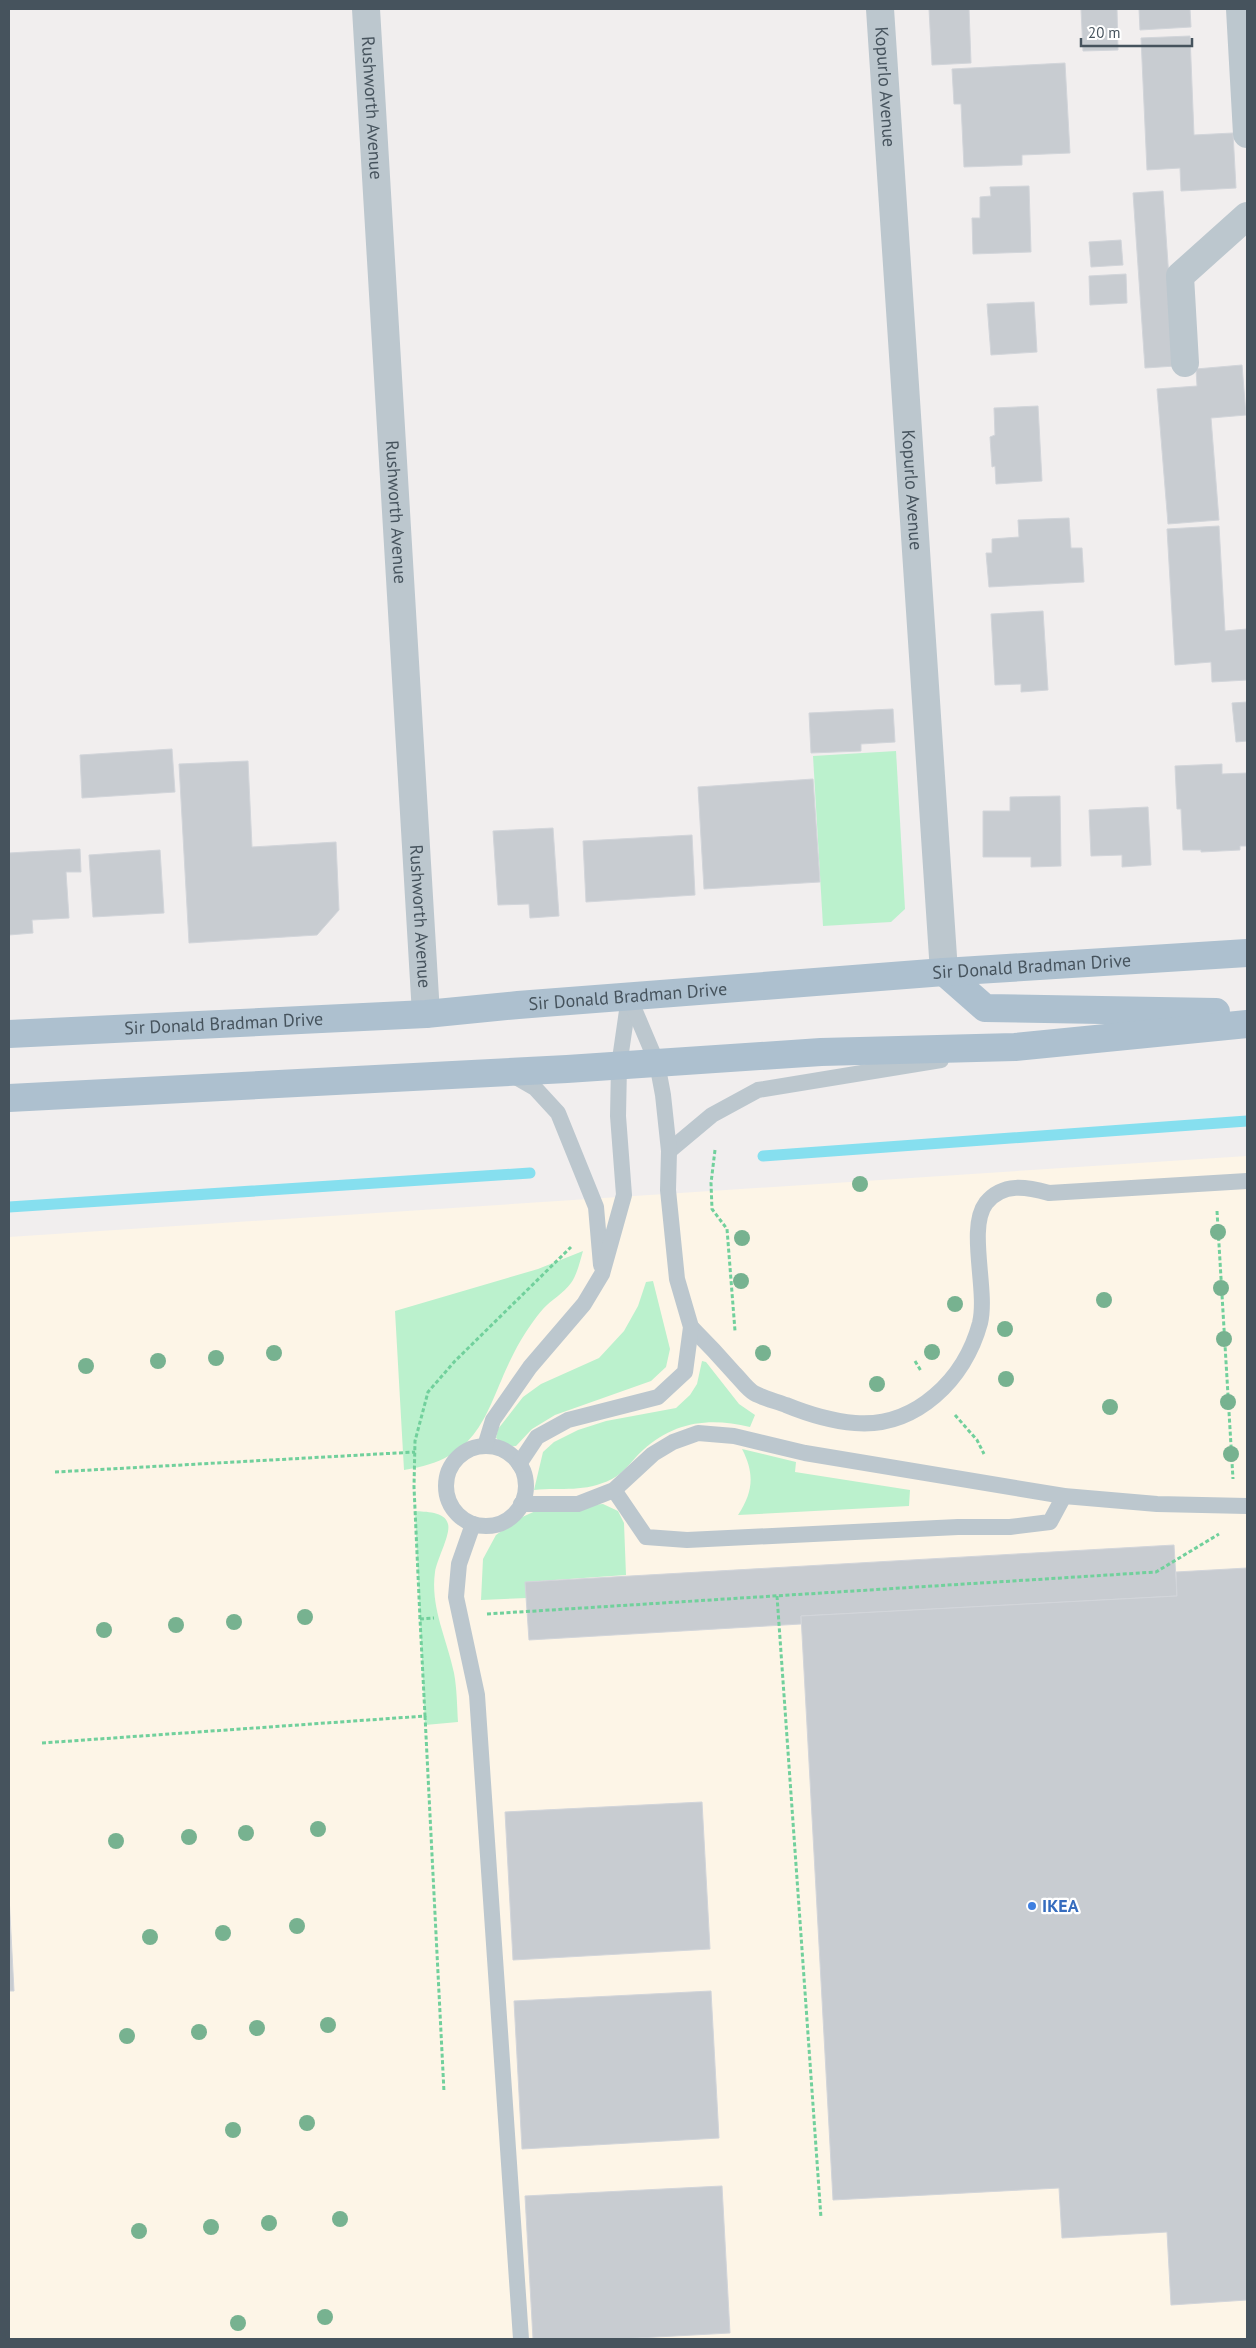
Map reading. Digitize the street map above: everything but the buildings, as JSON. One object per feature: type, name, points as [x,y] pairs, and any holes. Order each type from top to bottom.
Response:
[{"type":"main road","name":"Sir Donald Bradman Drive","points":[[9,1034],[426,1014],[944,972],[1247,953]]},
{"type":"main road","points":[[944,972],[986,1008],[1247,1013]]},
{"type":"main road","points":[[9,1098],[618,1066],[821,1052],[1015,1047],[1247,1024]]},
{"type":"street","name":"Rushworth Avenue","points":[[366,9],[426,1014]]},
{"type":"street","name":"Kopurlo Avenue","points":[[880,9],[944,972]]},
{"type":"street","points":[[1240,9],[1247,134]]},
{"type":"street","points":[[1185,363],[1180,276],[1247,216]]},
{"type":"lane","points":[[519,1464],[537,1437],[568,1420],[658,1397],[685,1372],[691,1327],[677,1279],[668,1190],[669,1151],[665,1113],[657,1063],[629,997]]},
{"type":"lane","points":[[485,1446],[494,1420],[530,1367],[584,1304],[602,1274],[624,1195],[618,1116],[618,1066],[629,997]]},
{"type":"lane","points":[[669,1151],[712,1115],[758,1090],[1015,1047]]},
{"type":"lane","points":[[507,1072],[535,1088],[558,1113],[596,1207],[602,1274]]},
{"type":"lane","points":[[691,1327],[753,1392],[816,1418],[856,1424],[888,1421],[922,1406],[937,1396],[963,1365],[973,1346],[980,1320],[978,1220],[986,1203],[1001,1192],[1025,1186],[1049,1193],[1247,1181]]},
{"type":"lane","points":[[521,1504],[578,1504],[614,1490],[653,1454],[673,1442],[698,1434],[734,1436],[804,1453],[1064,1496],[1157,1504],[1241,1506]]},
{"type":"lane","points":[[485,1446],[505,1450],[519,1464],[526,1483],[521,1504],[511,1518],[499,1524],[486,1527],[473,1524],[461,1518],[452,1508],[446,1496],[445,1483],[448,1470],[456,1458],[466,1450],[485,1446]]},
{"type":"lane","points":[[614,1490],[646,1537],[687,1540],[958,1527],[1010,1527],[1050,1522],[1064,1496]]},
{"type":"lane","points":[[473,1524],[459,1564],[456,1597],[458,1616],[477,1694],[521,2339]]},
{"type":"path","points":[[716,1145],[711,1183],[712,1209],[727,1229],[735,1337]]},
{"type":"path","points":[[420,1619],[1156,1572],[1234,1524],[1241,1506],[1215,1183]]},
{"type":"path","points":[[444,2092],[414,1487],[415,1441],[428,1392],[455,1361],[577,1241]]},
{"type":"path","points":[[915,1361],[922,1372],[916,1376]]},
{"type":"path","points":[[937,1396],[977,1440],[988,1462],[988,1483]]},
{"type":"path","points":[[55,1472],[415,1452]]},
{"type":"path","points":[[777,1596],[821,2218]]},
{"type":"path","points":[[42,1743],[425,1716]]},
{"type":"shaded area","points":[[1247,1156],[1247,2339],[9,2339],[9,1237]]},
{"type":"green space","points":[[896,751],[905,909],[891,922],[823,926],[813,756]]},
{"type":"green space","points":[[583,1251],[577,1272],[571,1283],[543,1309],[521,1340],[491,1405],[469,1440],[453,1453],[432,1463],[404,1470],[395,1311],[538,1269]]},
{"type":"green space","points":[[653,1281],[670,1349],[666,1367],[651,1381],[555,1415],[532,1429],[516,1446],[500,1442],[496,1438],[498,1429],[523,1397],[541,1384],[599,1358],[624,1331],[638,1306],[646,1282]]},
{"type":"green space","points":[[702,1361],[706,1362],[739,1404],[755,1415],[750,1427],[720,1422],[693,1424],[667,1433],[655,1441],[612,1479],[583,1488],[534,1490],[543,1452],[554,1442],[578,1430],[606,1421],[676,1408],[690,1395],[697,1384]]},
{"type":"green space","points":[[742,1449],[796,1462],[795,1472],[910,1490],[909,1506],[738,1515],[747,1498],[751,1483],[749,1467]]},
{"type":"green space","points":[[603,1504],[618,1511],[624,1523],[626,1575],[526,1582],[527,1598],[481,1600],[483,1559],[496,1535],[520,1518],[540,1509]]},
{"type":"green space","points":[[415,1511],[439,1514],[448,1524],[448,1534],[436,1567],[434,1585],[437,1610],[454,1673],[458,1722],[425,1725]]},
{"type":"waterway","points":[[763,1156],[1247,1121]]},
{"type":"waterway","points":[[9,1207],[530,1173]]},
{"type":"place","name":"IKEA","points":[[1032,1906]]}]
